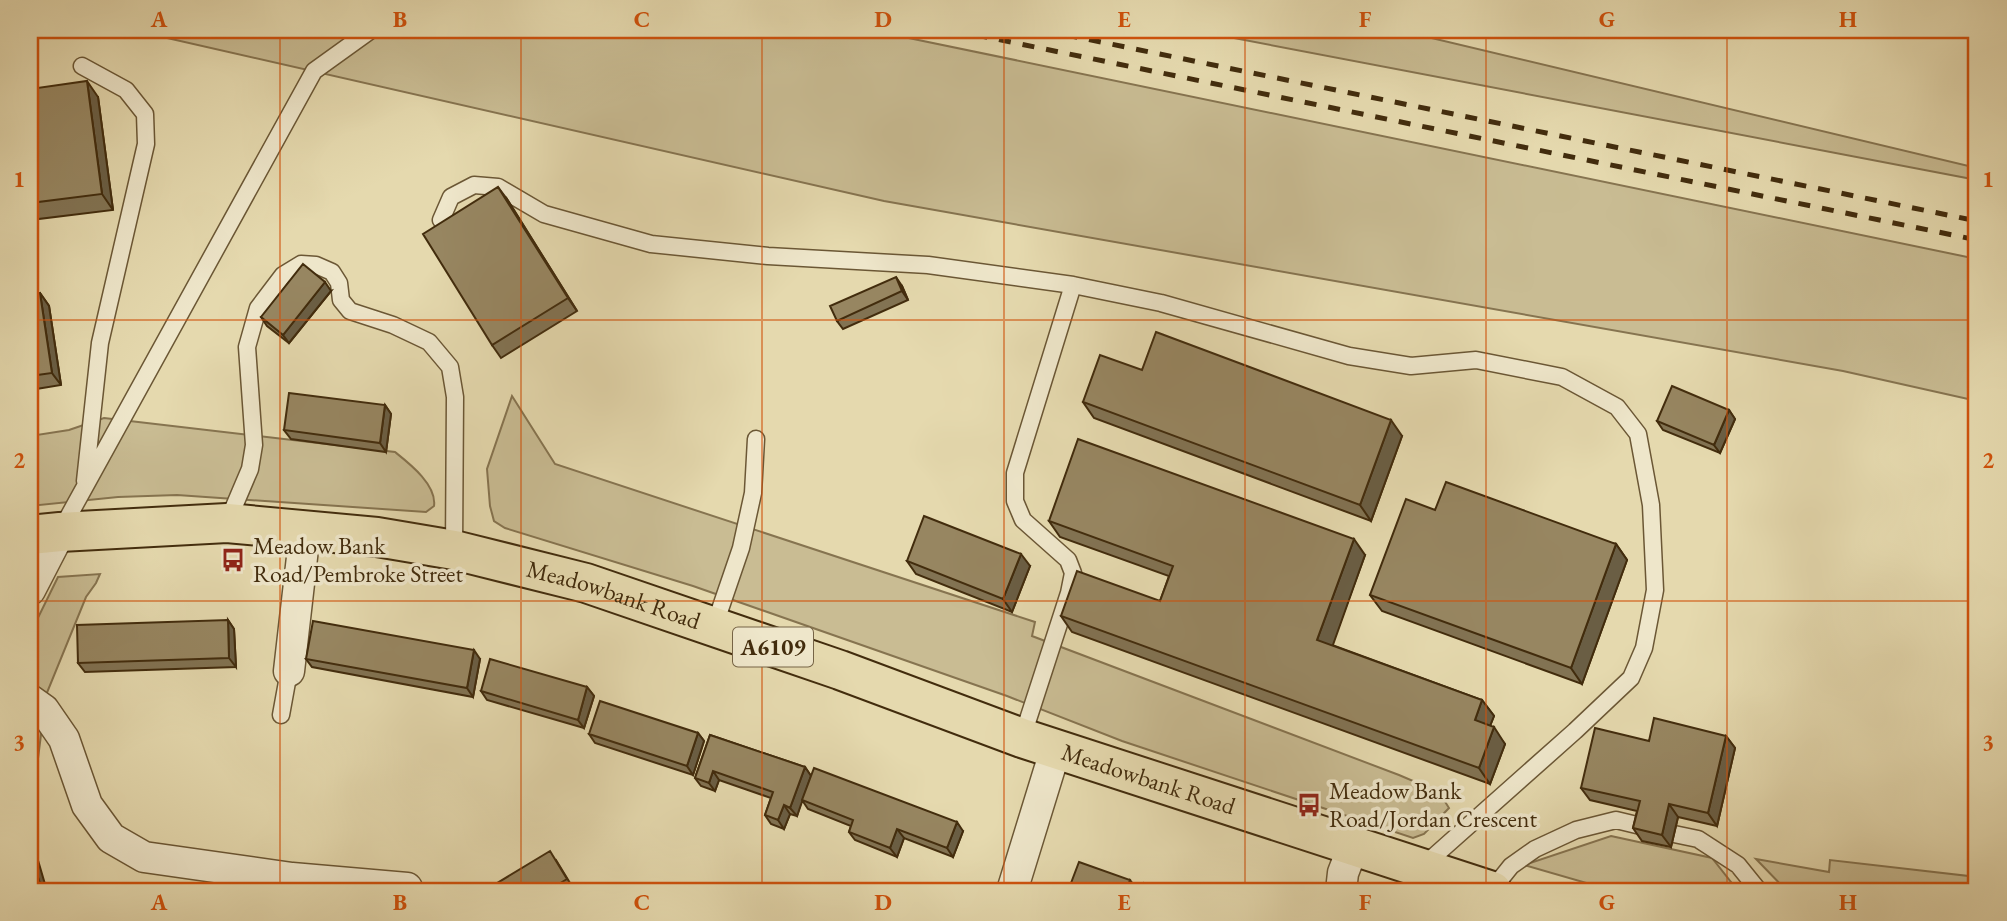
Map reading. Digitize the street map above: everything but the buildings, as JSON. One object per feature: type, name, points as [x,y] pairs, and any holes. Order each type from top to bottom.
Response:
[{"type":"main road","name":"Meadowbank Road","points":[[45,534],[227,523],[377,537],[454,550],[586,583],[840,670],[1039,743],[1491,891]]},
{"type":"street","points":[[289,671],[305,531]]},
{"type":"street","points":[[30,590],[45,534]]},
{"type":"street","points":[[30,700],[44,710],[64,739],[87,805],[111,838],[144,858],[290,885],[407,888]]},
{"type":"street","points":[[1012,891],[1039,743]]},
{"type":"street","points":[[1342,891],[1343,873],[1353,847]]},
{"type":"lane","points":[[45,534],[83,490],[314,71],[371,30]]},
{"type":"lane","points":[[82,66],[126,90],[145,114],[146,144],[100,342],[83,490]]},
{"type":"lane","points":[[441,220],[451,197],[474,185],[498,187],[544,215],[651,244],[768,256],[928,265],[1073,285],[1161,303],[1349,356],[1410,366],[1476,360],[1562,377],[1618,407],[1638,434],[1651,505],[1655,590],[1644,648],[1631,678],[1420,869]]},
{"type":"lane","points":[[227,523],[250,469],[254,445],[247,347],[258,308],[283,275],[301,264],[316,265],[332,272],[339,283],[341,300],[350,311],[429,342],[450,367],[454,397],[454,550]]},
{"type":"lane","points":[[1039,743],[1073,573],[1068,560],[1023,520],[1015,501],[1015,473],[1073,285]]},
{"type":"lane","points":[[714,627],[741,548],[753,493],[756,439]]},
{"type":"lane","points":[[281,715],[289,671]]},
{"type":"lane","points":[[1491,891],[1511,866],[1535,849],[1576,830],[1616,820],[1645,827]]},
{"type":"lane","points":[[1674,834],[1698,839],[1738,865],[1759,891]]},
{"type":"shaded area","points":[[132,30],[870,30],[1977,259],[1977,401],[1843,371],[884,201]]},
{"type":"shaded area","points":[[1192,30],[1398,30],[1977,168],[1977,180]]},
{"type":"shaded area","points":[[512,396],[555,464],[1035,622],[1032,636],[1399,775],[1439,792],[1449,808],[1424,834],[1413,838],[1122,741],[1007,696],[693,586],[505,528],[494,521],[487,469]]},
{"type":"shaded area","points":[[104,418],[395,452],[427,483],[434,498],[434,506],[426,512],[177,495],[118,497],[30,506],[30,436],[69,430]]},
{"type":"shaded area","points":[[100,574],[86,597],[46,695],[30,822],[30,634],[58,577]]},
{"type":"shaded area","points":[[1611,836],[1712,858],[1738,891],[1614,891],[1524,865]]},
{"type":"shaded area","points":[[1756,859],[1829,872],[1830,860],[1977,877],[1977,891],[1787,891]]},
{"type":"railway","points":[[952,30],[1977,240]]},
{"type":"railway","points":[[1042,30],[1977,221]]},
{"type":"place","name":"Meadow Bank Road/Pembroke Street","points":[[233,560]]},
{"type":"place","name":"Meadow Bank Road/Jordan Crescent","points":[[1309,805]]}]
